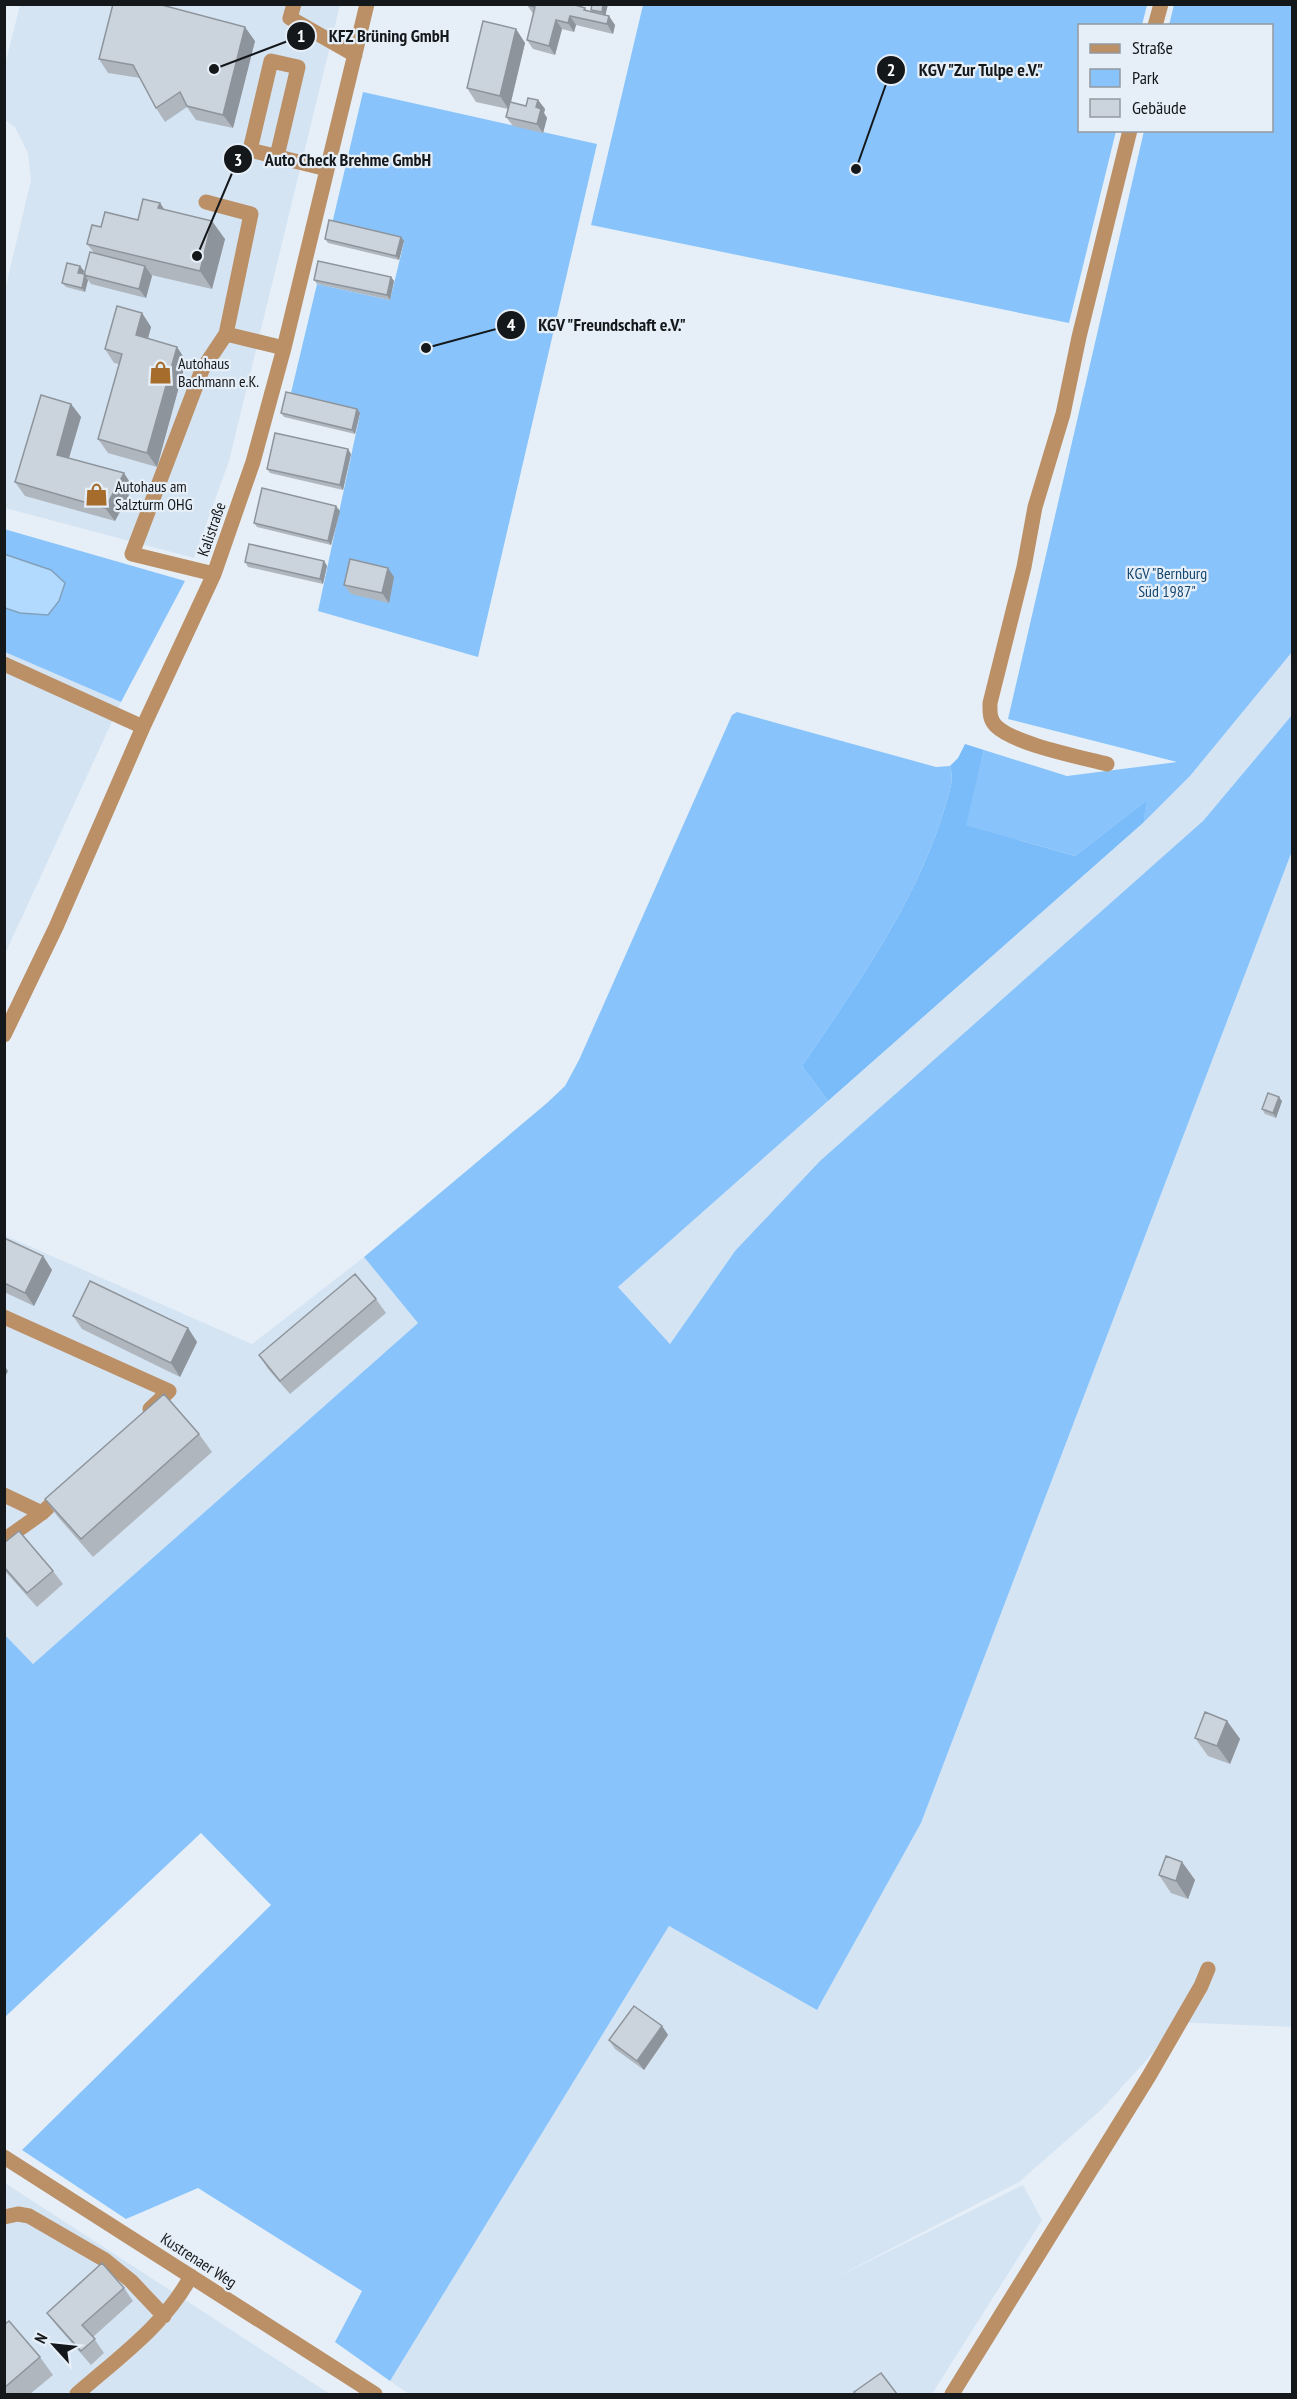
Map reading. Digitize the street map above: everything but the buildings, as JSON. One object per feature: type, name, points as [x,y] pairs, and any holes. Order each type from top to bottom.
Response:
[{"type":"street","points":[[294,4],[290,18],[355,55]]},
{"type":"street","name":"Kalistraße","points":[[4,1035],[56,927],[143,727],[214,574],[254,462],[284,348],[367,4]]},
{"type":"street","points":[[1156,24],[1161,4]]},
{"type":"street","points":[[277,156],[298,66],[271,61],[250,150],[327,169]]},
{"type":"street","points":[[1107,764],[1037,745],[1008,734],[996,726],[991,719],[990,703],[1024,567],[1035,507],[1060,424],[1130,132]]},
{"type":"street","points":[[206,202],[251,214],[226,334],[202,370],[132,554],[214,574]]},
{"type":"street","points":[[226,334],[284,348]]},
{"type":"street","points":[[4,664],[143,727]]},
{"type":"street","points":[[4,1317],[169,1390],[135,1423]]},
{"type":"street","points":[[4,1540],[42,1513],[76,1480]]},
{"type":"street","points":[[4,1495],[42,1513]]},
{"type":"street","points":[[952,2394],[1149,2076],[1201,1986],[1208,1969]]},
{"type":"street","name":"Kustrenaer Weg","points":[[7,2163],[191,2276],[375,2394]]},
{"type":"street","points":[[4,2217],[18,2214],[29,2216],[105,2260],[131,2281],[164,2316]]},
{"type":"street","points":[[77,2394],[164,2316],[180,2296],[191,2276]]},
{"type":"shaded area","points":[[20,5],[340,5],[229,461],[194,558],[5,508],[5,290],[31,180],[28,153],[15,127],[5,120],[5,65]]},
{"type":"shaded area","points":[[4,554],[51,570],[65,583],[59,601],[48,615],[20,613],[5,608]]},
{"type":"shaded area","points":[[5,652],[44,666],[121,702],[5,954]]},
{"type":"shaded area","points":[[1292,652],[1292,715],[1203,821],[735,1251],[670,1344],[618,1287],[1144,822],[1190,776]]},
{"type":"shaded area","points":[[965,744],[984,750],[966,825],[1075,856],[1146,801],[1144,822],[828,1101],[802,1066],[883,943],[918,878],[949,793],[950,766],[958,758]]},
{"type":"shaded area","points":[[1292,851],[1292,2027],[1174,2022],[1152,2054],[1101,2110],[1019,2182],[831,2280],[1023,2185],[1042,2220],[932,2394],[409,2394],[390,2381],[669,1926],[817,2010],[921,1823]]},
{"type":"shaded area","points":[[4,1235],[252,1344],[364,1257],[419,1322],[33,1664],[5,1635]]},
{"type":"shaded area","points":[[5,2183],[330,2394],[5,2394]]},
{"type":"green space","points":[[643,5],[1147,5],[1142,24],[1078,24],[1078,132],[1116,132],[1069,323],[591,225]]},
{"type":"green space","name":"KGV \"Bernburg Süd 1987\"","points":[[1174,5],[1292,5],[1292,652],[1190,776],[1144,822],[1145,802],[1075,856],[965,825],[984,750],[1067,776],[1177,762],[1008,719],[1144,132],[1273,132],[1273,24],[1169,24]]},
{"type":"green space","points":[[363,92],[597,144],[478,657],[318,611],[360,414],[290,397],[317,284],[390,300],[404,242],[332,224]]},
{"type":"green space","points":[[4,529],[185,581],[121,702],[5,652]]},
{"type":"green space","points":[[737,712],[936,767],[950,766],[951,783],[932,844],[901,911],[883,943],[802,1066],[828,1101],[618,1287],[670,1344],[735,1251],[820,1161],[1203,821],[1292,715],[1292,851],[921,1823],[817,2010],[669,1926],[390,2381],[335,2342],[362,2291],[198,2188],[126,2219],[22,2150],[271,1905],[201,1833],[5,2017],[5,1635],[33,1664],[418,1323],[364,1257],[565,1086],[579,1060],[732,715]]},
{"type":"place","name":"KFZ Brüning GmbH","points":[[214,69]]},
{"type":"place","name":"KGV \"Zur Tulpe e.V.\"","points":[[856,169]]},
{"type":"place","name":"Auto Check Brehme GmbH","points":[[197,256]]},
{"type":"place","name":"KGV \"Freundschaft e.V.\"","points":[[426,348]]},
{"type":"place","name":"Autohaus Bachmann e.K.","points":[[160,372]]},
{"type":"place","name":"Autohaus am Salzturm OHG","points":[[97,495]]}]
